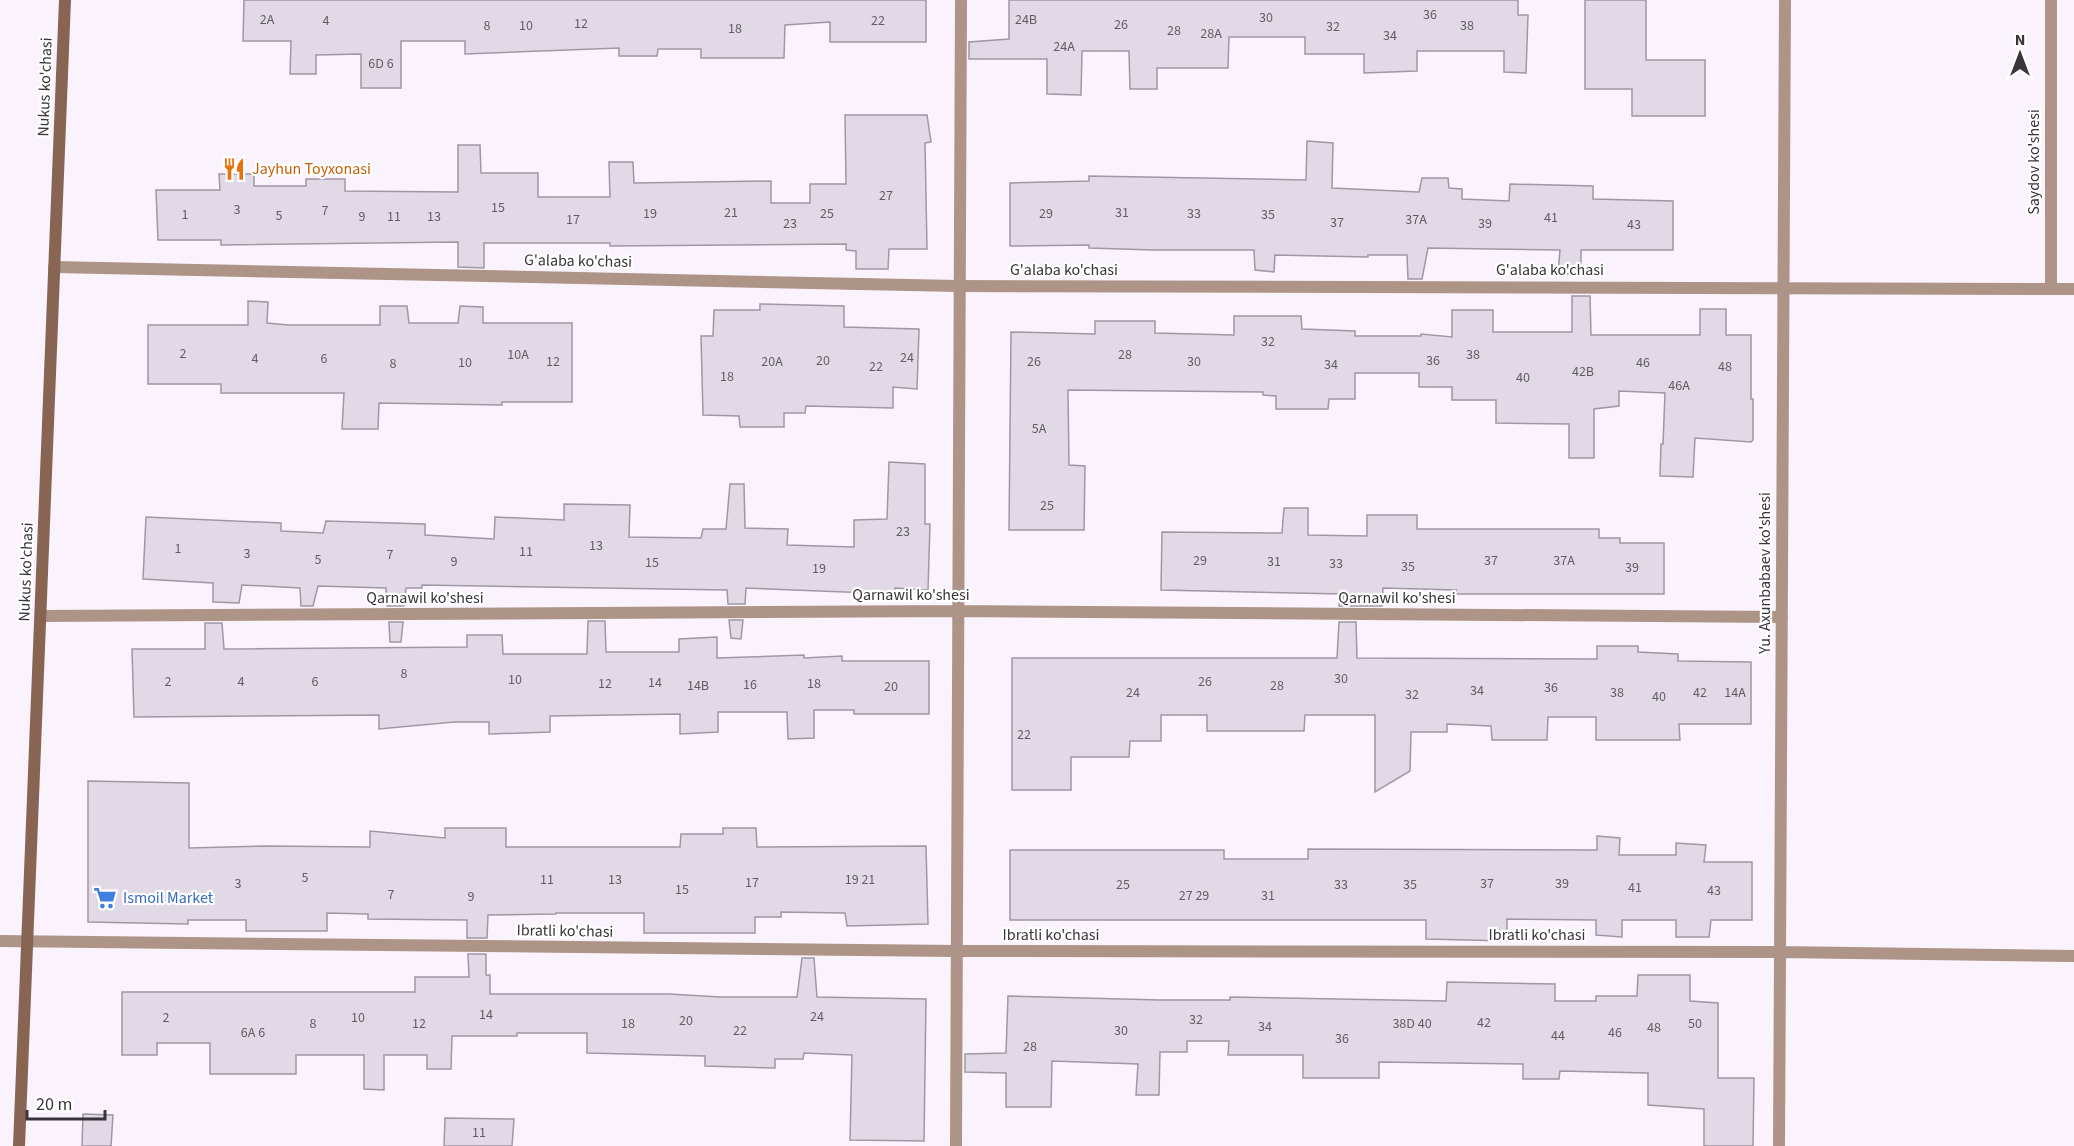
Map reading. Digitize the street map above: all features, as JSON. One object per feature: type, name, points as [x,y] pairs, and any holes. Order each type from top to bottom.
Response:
[{"type":"main road","name":"Nukus ko'chasi","points":[[19,1146],[65,0]]},
{"type":"street","points":[[956,1146],[961,0]]},
{"type":"street","name":"Yu. Axunbabaev ko'shesi","points":[[1779,1146],[1785,0]]},
{"type":"street","name":"Saydov ko'shesi","points":[[2051,0],[2051,289]]},
{"type":"street","name":"G'alaba ko'chasi","points":[[54,267],[958,286],[2074,289]]},
{"type":"street","name":"Qarnawil ko'shesi","points":[[41,616],[957,611],[1782,617]]},
{"type":"street","name":"Ibratli ko'chasi","points":[[0,941],[957,951],[1780,952],[2074,956]]},
{"type":"building","points":[[244,0],[926,0],[926,42],[830,42],[830,22],[785,25],[784,58],[701,58],[701,49],[658,49],[657,56],[619,56],[619,48],[465,54],[465,41],[401,41],[401,88],[361,88],[361,54],[316,55],[316,74],[290,74],[291,41],[243,41]]},
{"type":"building","points":[[1009,0],[1518,0],[1518,15],[1528,15],[1526,73],[1504,72],[1504,51],[1417,51],[1417,71],[1364,73],[1364,54],[1305,54],[1305,37],[1229,37],[1228,68],[1157,68],[1157,89],[1130,89],[1129,51],[1082,51],[1081,95],[1047,94],[1047,59],[969,59],[969,42],[1009,39]]},
{"type":"building","points":[[1585,0],[1646,0],[1646,60],[1705,60],[1705,116],[1632,116],[1632,89],[1585,89]]},
{"type":"building","points":[[845,115],[927,115],[931,142],[925,143],[927,249],[889,249],[888,269],[856,269],[856,251],[846,250],[846,244],[610,246],[610,243],[484,243],[484,268],[458,267],[458,242],[221,245],[221,240],[158,240],[156,190],[220,190],[219,174],[254,174],[254,186],[306,186],[306,179],[345,179],[345,191],[458,192],[458,145],[480,145],[481,173],[538,173],[538,197],[610,197],[609,162],[633,162],[634,183],[771,181],[771,203],[810,203],[810,184],[846,184]]},
{"type":"building","points":[[1307,141],[1333,143],[1332,188],[1419,192],[1422,178],[1448,178],[1449,188],[1462,189],[1462,199],[1509,201],[1510,184],[1593,186],[1593,199],[1673,201],[1673,250],[1581,250],[1581,274],[1558,274],[1560,250],[1428,248],[1422,279],[1408,279],[1407,255],[1368,255],[1368,257],[1275,255],[1274,272],[1255,270],[1254,250],[1154,250],[1089,248],[1089,245],[1010,246],[1010,183],[1089,181],[1089,176],[1306,180]]},
{"type":"building","points":[[1572,296],[1590,296],[1591,335],[1700,335],[1700,309],[1726,309],[1726,335],[1751,335],[1753,440],[1751,442],[1695,438],[1693,477],[1660,476],[1665,393],[1619,391],[1619,406],[1594,409],[1594,458],[1569,458],[1569,424],[1496,423],[1496,400],[1452,400],[1452,387],[1419,387],[1419,373],[1355,373],[1355,399],[1329,399],[1328,409],[1276,409],[1276,396],[1263,395],[1263,392],[1068,390],[1069,465],[1085,466],[1084,530],[1009,530],[1011,332],[1095,334],[1095,321],[1155,321],[1155,333],[1234,335],[1234,316],[1301,316],[1302,329],[1355,331],[1355,336],[1421,336],[1421,334],[1452,337],[1452,310],[1493,310],[1493,332],[1572,332]]},
{"type":"building","points":[[248,301],[268,302],[267,323],[288,325],[380,325],[380,306],[407,306],[409,323],[458,323],[460,306],[483,307],[483,323],[572,323],[572,402],[502,402],[502,405],[379,403],[378,429],[342,429],[344,393],[221,393],[221,384],[148,384],[148,325],[248,325]]},
{"type":"building","points":[[760,304],[844,306],[844,327],[919,329],[917,389],[893,387],[893,408],[806,406],[805,413],[784,413],[784,427],[740,427],[739,416],[703,415],[701,336],[713,336],[714,310],[760,310]]},
{"type":"building","points":[[889,462],[925,464],[925,524],[930,524],[928,590],[895,588],[895,594],[746,588],[745,604],[728,604],[727,590],[422,585],[422,588],[406,588],[404,606],[387,606],[386,588],[318,586],[313,606],[301,606],[300,588],[242,585],[239,603],[213,602],[213,583],[143,579],[146,517],[281,523],[281,531],[323,533],[326,521],[425,524],[425,535],[494,539],[495,517],[564,520],[564,504],[630,505],[629,537],[701,538],[703,529],[726,529],[730,484],[744,484],[745,528],[788,529],[787,545],[854,547],[854,520],[887,519]]},
{"type":"building","points":[[1284,508],[1308,508],[1308,535],[1367,536],[1367,515],[1417,515],[1417,529],[1599,529],[1599,538],[1620,538],[1620,543],[1664,543],[1664,594],[1456,594],[1456,590],[1383,588],[1382,606],[1339,606],[1339,603],[1343,603],[1343,594],[1161,590],[1162,532],[1282,533]]},
{"type":"building","points":[[729,620],[743,620],[741,639],[731,638]]},
{"type":"building","points":[[588,621],[605,621],[606,652],[679,652],[679,639],[717,637],[717,658],[804,655],[804,658],[842,656],[842,661],[929,661],[929,714],[854,714],[854,710],[814,710],[814,738],[788,739],[787,712],[718,712],[718,732],[680,734],[680,714],[550,716],[550,732],[489,734],[489,722],[454,722],[379,729],[379,715],[134,717],[132,649],[205,649],[205,623],[222,623],[224,649],[467,647],[467,635],[502,635],[503,654],[587,654]]},
{"type":"building","points":[[389,622],[403,622],[401,642],[390,642]]},
{"type":"building","points":[[1339,622],[1356,622],[1357,658],[1597,659],[1597,646],[1638,646],[1638,652],[1678,654],[1678,661],[1751,662],[1751,724],[1679,724],[1680,740],[1596,740],[1596,717],[1548,717],[1547,740],[1492,740],[1491,726],[1447,724],[1447,732],[1411,732],[1410,771],[1375,792],[1375,715],[1305,715],[1304,731],[1207,731],[1207,715],[1161,715],[1161,741],[1130,741],[1129,757],[1071,757],[1071,790],[1012,790],[1012,658],[1337,658]]},
{"type":"building","points":[[88,781],[189,783],[189,848],[370,847],[370,831],[445,838],[445,828],[506,828],[506,847],[680,847],[681,834],[723,834],[723,828],[756,828],[757,847],[926,846],[928,924],[847,926],[845,913],[781,912],[781,917],[755,917],[755,933],[644,933],[644,913],[488,915],[487,938],[467,938],[467,920],[368,919],[368,914],[327,913],[327,931],[246,931],[246,920],[188,920],[188,924],[88,922]]},
{"type":"building","points":[[1597,836],[1620,838],[1619,855],[1676,855],[1676,843],[1706,845],[1704,862],[1752,862],[1752,920],[1711,920],[1709,937],[1676,937],[1676,920],[1622,920],[1622,937],[1596,935],[1596,920],[1507,919],[1507,941],[1426,939],[1426,920],[1010,920],[1010,850],[1224,850],[1224,859],[1308,859],[1308,849],[1597,850]]},
{"type":"building","points":[[468,954],[486,954],[486,975],[490,975],[490,994],[797,997],[802,958],[814,958],[817,997],[926,999],[924,1141],[850,1140],[852,1055],[804,1053],[803,1059],[775,1059],[775,1068],[705,1066],[705,1056],[587,1053],[587,1033],[452,1036],[451,1069],[427,1069],[427,1055],[384,1055],[384,1090],[364,1089],[364,1055],[296,1055],[296,1074],[210,1074],[210,1043],[157,1043],[157,1055],[122,1055],[122,992],[415,992],[415,977],[469,977]]},
{"type":"building","points":[[1638,975],[1690,975],[1690,1001],[1718,1003],[1718,1078],[1754,1078],[1753,1146],[1704,1146],[1704,1109],[1648,1105],[1648,1073],[1560,1071],[1559,1079],[1523,1079],[1523,1064],[1379,1062],[1379,1078],[1303,1078],[1303,1055],[1228,1055],[1229,1041],[1187,1041],[1187,1052],[1160,1052],[1159,1095],[1136,1095],[1138,1064],[1052,1061],[1051,1107],[1006,1107],[1006,1073],[965,1072],[965,1054],[1006,1053],[1008,996],[1161,1000],[1230,1000],[1230,997],[1446,1001],[1447,982],[1555,984],[1555,1001],[1596,1001],[1596,996],[1637,996]]},
{"type":"building","points":[[83,1114],[113,1115],[111,1146],[82,1146]]},
{"type":"building","points":[[445,1118],[514,1119],[512,1146],[444,1146]]},
{"type":"place","name":"Jayhun Toyxonasi","points":[[234,169]]},
{"type":"place","name":"Ismoil Market","points":[[105,898]]}]
